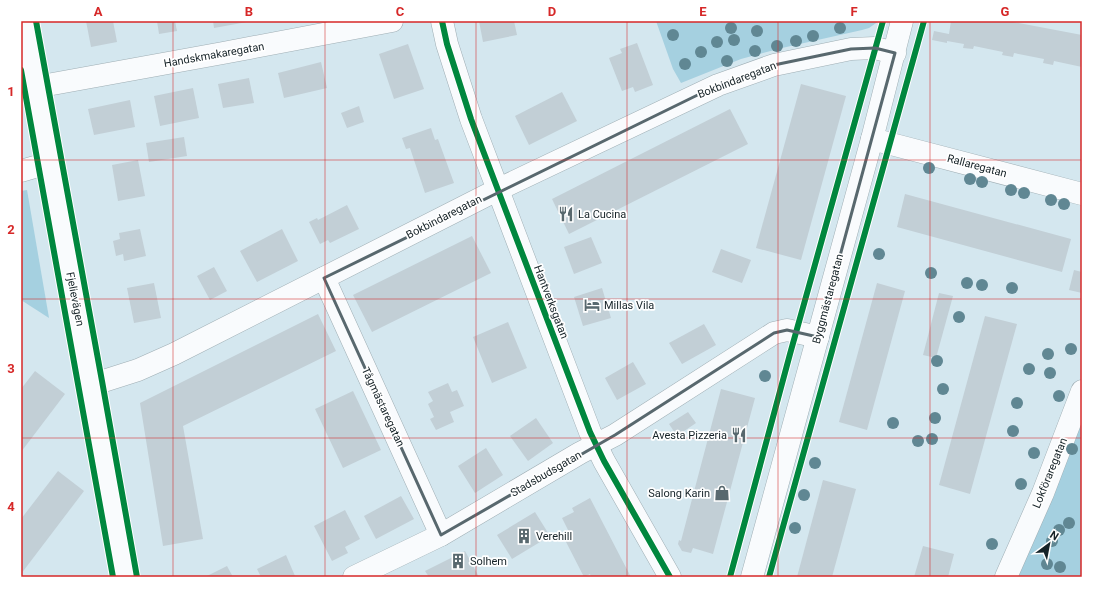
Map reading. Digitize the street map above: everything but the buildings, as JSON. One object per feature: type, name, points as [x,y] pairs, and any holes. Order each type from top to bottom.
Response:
[{"type":"street","name":"Fjelievägen","points":[[24,21],[48,160],[91,385],[124,577]]},
{"type":"street","name":"Handskmakaregatan","points":[[36,87],[392,21]]},
{"type":"street","name":"Hantverksgatan","points":[[442,21],[447,44],[471,120],[590,432],[670,577]]},
{"type":"street","name":"Byggmästaregatan","points":[[752,577],[872,139],[902,21]]},
{"type":"street","name":"Bokbindaregatan","points":[[91,385],[138,370],[174,354],[497,190],[706,91],[774,65],[851,48],[875,48],[895,53]]},
{"type":"street","name":"Rallaregatan","points":[[872,139],[1082,194]]},
{"type":"street","points":[[21,171],[38,166],[48,160]]},
{"type":"street","name":"Tågmästaregatan","points":[[324,278],[441,535]]},
{"type":"street","name":"Stadsbudsgatan","points":[[354,577],[441,535],[580,453],[597,446],[616,435],[774,333],[787,330],[818,337]]},
{"type":"street","name":"Lokföraregatan","points":[[1006,577],[1043,493],[1082,391]]},
{"type":"highlighted area","points":[[875,48],[895,53],[818,337],[787,330],[774,333],[615,435],[441,535],[324,278],[718,85],[774,65],[851,49]]},
{"type":"shaded area","points":[[656,21],[879,21],[869,28],[862,30],[741,59],[681,83],[673,69]]},
{"type":"shaded area","points":[[27,190],[49,318],[21,300],[21,191]]},
{"type":"shaded area","points":[[1082,391],[1082,577],[1006,577]]},
{"type":"cycle path","points":[[36,21],[137,577]]},
{"type":"cycle path","points":[[442,21],[447,44],[471,119],[590,432],[604,461],[670,577]]},
{"type":"cycle path","points":[[730,577],[790,354],[883,21]]},
{"type":"cycle path","points":[[769,577],[924,21]]},
{"type":"cycle path","points":[[21,70],[113,577]]},
{"type":"place","name":"La Cucina","points":[[566,214]]},
{"type":"place","name":"Millas Vila","points":[[592,305]]},
{"type":"place","name":"Avesta Pizzeria","points":[[739,435]]},
{"type":"place","name":"Salong Karin","points":[[722,493]]},
{"type":"place","name":"Verehill","points":[[524,536]]},
{"type":"place","name":"Solhem","points":[[458,561]]}]
